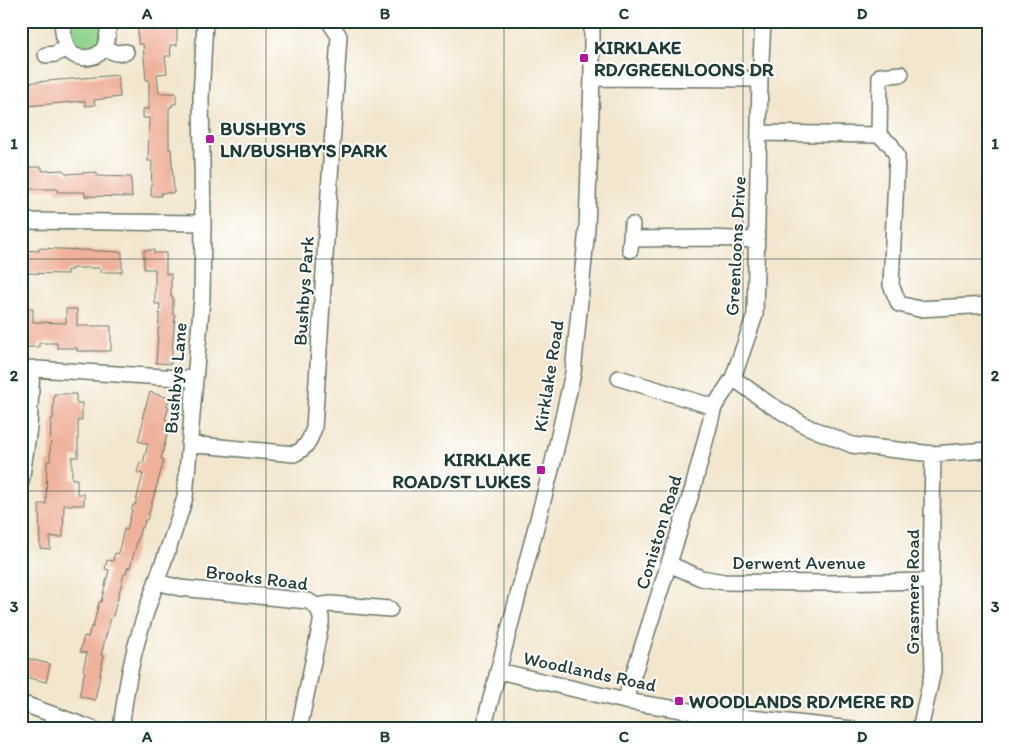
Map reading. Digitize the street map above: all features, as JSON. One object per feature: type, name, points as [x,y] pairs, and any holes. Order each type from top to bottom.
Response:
[{"type":"street","points":[[62,21],[66,47],[74,55],[85,58],[96,55],[104,48],[109,21]]},
{"type":"street","name":"Bushbys Lane","points":[[121,729],[134,652],[185,497],[202,298],[203,223],[200,98],[205,21]]},
{"type":"street","name":"Bushbys Park","points":[[189,444],[294,454],[302,451],[310,441],[314,428],[339,36],[328,21]]},
{"type":"street","name":"Kirklake Road","points":[[483,729],[553,462],[572,373],[587,228],[592,21]]},
{"type":"street","name":"Greenloons Drive","points":[[733,378],[755,315],[763,21]]},
{"type":"street","points":[[46,55],[56,54],[66,47]]},
{"type":"street","points":[[104,48],[116,52],[126,52]]},
{"type":"street","points":[[879,135],[880,76],[901,74]]},
{"type":"street","points":[[592,78],[760,79]]},
{"type":"street","points":[[760,133],[879,135],[891,145],[897,156],[891,285],[899,304],[919,309],[988,305]]},
{"type":"street","points":[[21,221],[203,223]]},
{"type":"street","points":[[631,238],[756,240]]},
{"type":"street","points":[[21,482],[30,428],[27,368],[195,379]]},
{"type":"street","points":[[619,378],[714,407]]},
{"type":"street","points":[[733,378],[806,426],[852,445],[933,454],[988,450]]},
{"type":"street","name":"Coniston Road","points":[[625,701],[670,564],[693,488],[714,407],[733,378]]},
{"type":"street","name":"Grasmere Road","points":[[920,729],[932,671],[933,454]]},
{"type":"street","name":"Derwent Avenue","points":[[670,564],[701,578],[724,582],[931,581]]},
{"type":"street","name":"Brooks Road","points":[[157,582],[180,588],[308,601],[316,606],[321,614],[321,623],[299,729]]},
{"type":"street","points":[[316,606],[331,604],[390,609]]},
{"type":"street","name":"Woodlands Road","points":[[499,671],[625,701],[696,712],[844,728]]},
{"type":"street","points":[[21,703],[93,729]]},
{"type":"street","points":[[696,712],[696,729]]},
{"type":"green space","points":[[68,21],[105,21],[98,47],[83,52],[73,45]]},
{"type":"building","points":[[138,21],[177,21],[177,45],[170,45],[171,56],[165,56],[167,73],[157,74],[159,93],[176,93],[176,104],[172,104],[172,107],[169,107],[169,149],[171,149],[174,193],[161,193],[161,196],[151,196],[152,161],[148,161],[149,118],[143,118],[143,109],[149,109],[149,80],[146,80],[143,44],[138,44]]},
{"type":"building","points":[[118,75],[120,97],[94,100],[95,105],[85,106],[85,101],[26,106],[24,83]]},
{"type":"building","points":[[29,167],[42,167],[42,171],[63,170],[67,174],[97,172],[97,176],[131,177],[132,197],[85,196],[85,192],[57,192],[57,189],[21,189],[21,173],[29,173]]},
{"type":"building","points":[[39,248],[122,252],[122,272],[101,272],[101,268],[72,268],[72,270],[67,270],[67,274],[21,273],[21,250],[39,251]]},
{"type":"building","points":[[144,250],[154,250],[154,253],[166,253],[166,274],[171,274],[171,297],[173,297],[173,315],[175,315],[171,364],[156,363],[160,304],[155,304],[155,269],[144,269]]},
{"type":"building","points":[[21,309],[33,309],[33,322],[66,323],[66,309],[77,309],[77,326],[111,326],[111,351],[77,351],[77,348],[57,348],[57,343],[39,343],[39,347],[21,347]]},
{"type":"building","points":[[150,392],[169,398],[164,430],[168,431],[161,459],[164,460],[147,520],[145,520],[143,528],[141,527],[130,568],[128,567],[126,574],[124,574],[113,616],[109,624],[101,655],[104,655],[95,700],[79,696],[87,653],[80,652],[84,636],[88,637],[91,627],[93,627],[99,602],[101,602],[109,570],[105,569],[107,560],[113,561],[115,553],[118,554],[124,529],[127,530],[133,505],[135,505],[143,474],[137,473],[140,462],[143,463],[148,444],[138,441],[144,418],[142,418]]},
{"type":"building","points":[[54,394],[76,394],[76,403],[82,403],[82,420],[78,420],[78,457],[72,457],[72,479],[77,479],[77,494],[84,494],[84,505],[64,505],[63,537],[50,537],[50,549],[40,548],[39,504],[46,504],[47,461],[50,461],[51,419],[53,419]]},
{"type":"building","points":[[21,657],[50,664],[46,682],[21,676]]},
{"type":"place","name":"KIRKLAKE RD/GREENLOONS DR","points":[[584,58]]},
{"type":"place","name":"BUSHBY'S LN/BUSHBY'S PARK","points":[[210,139]]},
{"type":"place","name":"KIRKLAKE ROAD/ST LUKES","points":[[541,470]]},
{"type":"place","name":"WOODLANDS RD/MERE RD","points":[[679,701]]}]
